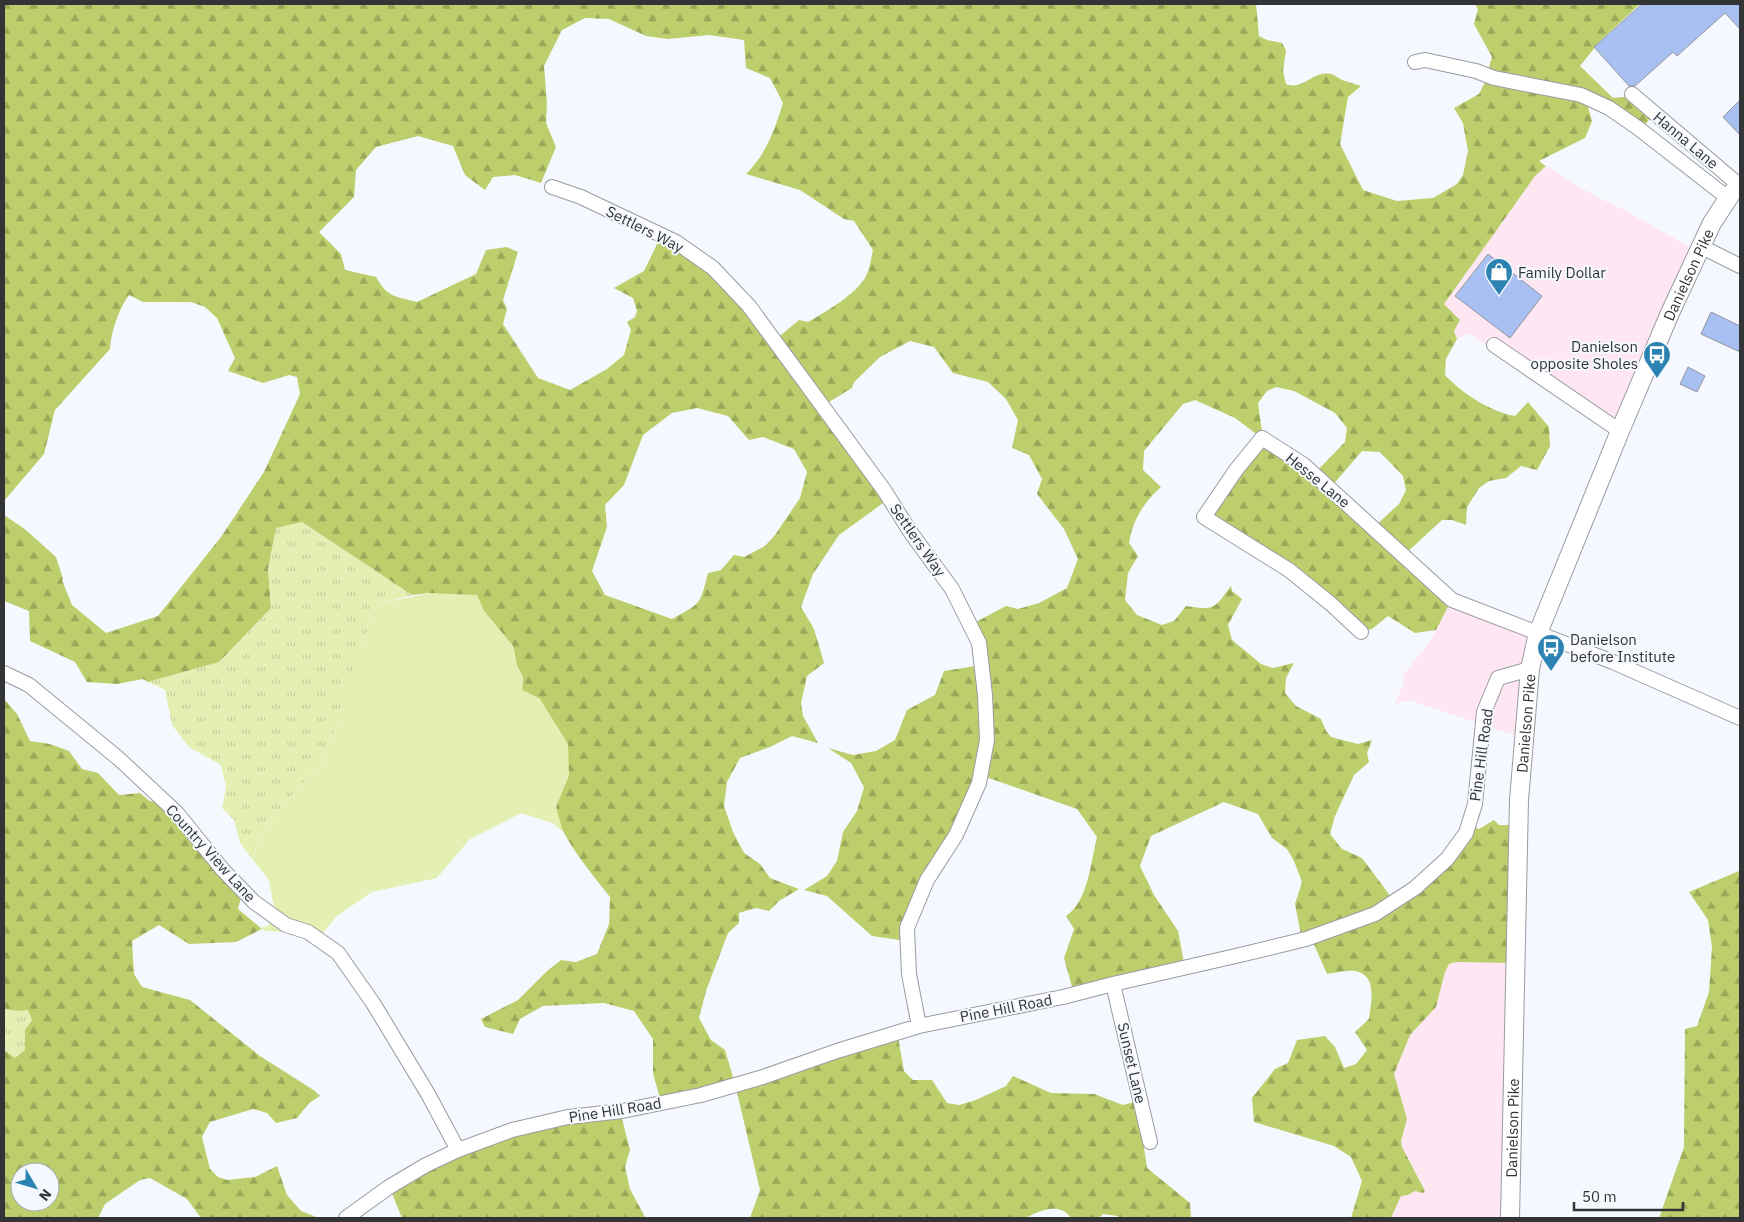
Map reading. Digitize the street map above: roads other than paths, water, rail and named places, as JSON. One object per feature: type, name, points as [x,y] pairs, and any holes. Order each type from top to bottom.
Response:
[{"type":"main road","name":"Danielson Pike","points":[[1510,1218],[1519,800],[1530,669],[1538,633],[1620,431],[1700,246],[1712,223],[1736,189]]},
{"type":"street","points":[[1415,62],[1425,60],[1494,78],[1581,95],[1609,108],[1736,189]]},
{"type":"street","name":"Hanna Lane","points":[[1632,94],[1736,189]]},
{"type":"street","name":"Settlers Way","points":[[552,187],[581,197],[676,242],[713,268],[748,306],[884,490],[911,532],[952,589],[979,643],[985,695],[987,740],[980,783],[956,835],[927,880],[907,928],[908,974],[919,1026]]},
{"type":"street","points":[[1700,246],[1740,266]]},
{"type":"street","points":[[1494,344],[1620,431]]},
{"type":"street","name":"Hesse Lane","points":[[1361,632],[1331,604],[1289,570],[1204,517],[1236,470],[1262,438],[1304,465],[1452,600],[1538,633]]},
{"type":"street","points":[[1538,633],[1613,662],[1740,718]]},
{"type":"street","name":"Pine Hill Road","points":[[346,1218],[388,1187],[426,1165],[458,1150],[512,1130],[559,1119],[622,1110],[701,1095],[763,1077],[837,1051],[919,1026],[1063,997],[1306,939],[1375,914],[1415,888],[1448,859],[1466,833],[1475,804],[1484,712],[1498,678],[1530,669]]},
{"type":"street","name":"Country View Lane","points":[[4,673],[29,685],[118,758],[176,812],[223,870],[254,902],[286,925],[308,932],[338,953],[373,1003],[418,1077],[458,1150]]},
{"type":"street","name":"Sunset Lane","points":[[1113,984],[1150,1142]]},
{"type":"place","name":"Family Dollar","points":[[1499,296]]},
{"type":"place","name":"Danielson opposite Sholes","points":[[1657,379]]},
{"type":"place","name":"Danielson before Institute","points":[[1551,672]]}]
